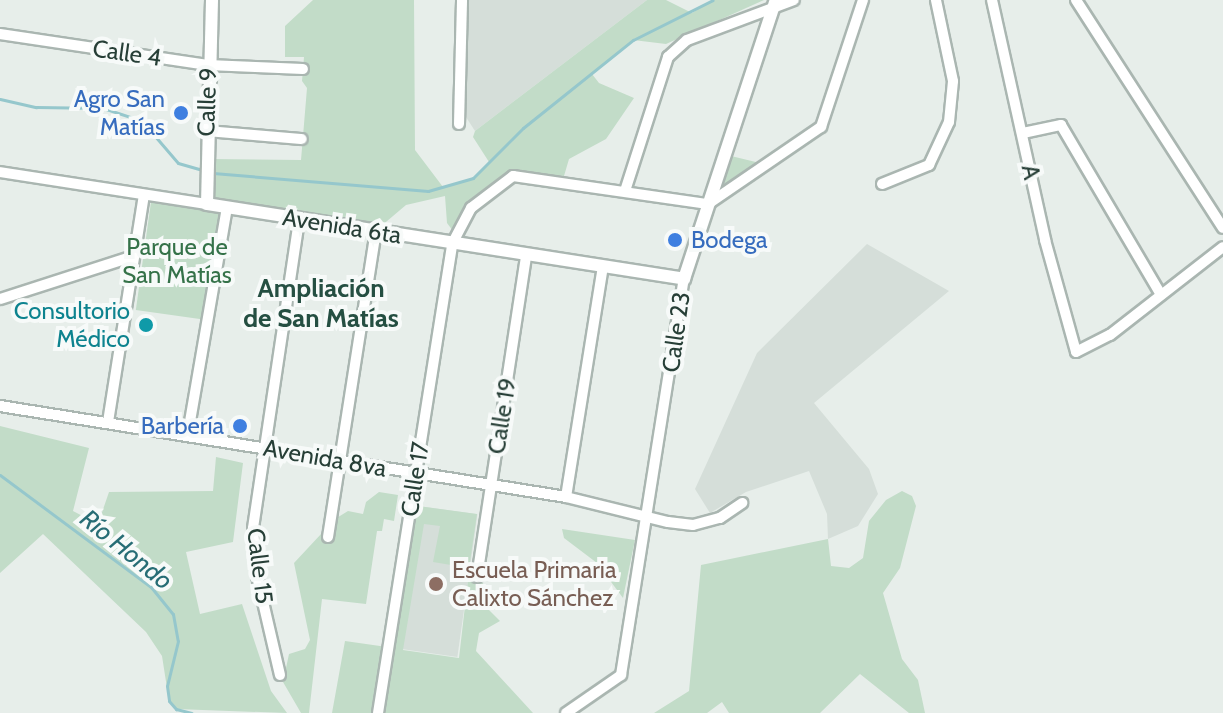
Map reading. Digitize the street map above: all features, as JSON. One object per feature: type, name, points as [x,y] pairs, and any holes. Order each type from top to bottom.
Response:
[{"type":"street","name":"Calle 9","points":[[207,204],[204,159],[212,0]]},
{"type":"street","points":[[459,124],[462,0]]},
{"type":"street","points":[[625,191],[668,57],[687,40],[775,3],[794,0]]},
{"type":"street","points":[[452,244],[471,208],[513,176],[708,204],[821,127],[863,0]]},
{"type":"street","points":[[882,184],[929,165],[949,122],[953,81],[936,0]]},
{"type":"street","name":"A","points":[[992,0],[1071,344],[1084,353],[1161,295]]},
{"type":"street","points":[[1076,0],[1223,228]]},
{"type":"street","name":"Calle 23","points":[[566,713],[621,675],[684,279],[775,3]]},
{"type":"street","name":"Calle 4","points":[[0,34],[208,65],[303,69]]},
{"type":"street","points":[[1023,133],[1061,125],[1161,295],[1223,247]]},
{"type":"street","points":[[206,131],[302,139]]},
{"type":"street","name":"Avenida 6ta","points":[[0,172],[684,279]]},
{"type":"street","points":[[108,422],[144,195]]},
{"type":"street","points":[[188,433],[227,208]]},
{"type":"street","name":"Calle 15","points":[[280,675],[254,556],[255,501],[266,448],[299,219]]},
{"type":"street","points":[[328,537],[376,230]]},
{"type":"street","name":"Calle 17","points":[[378,713],[452,244]]},
{"type":"street","name":"Calle 19","points":[[477,577],[526,255]]},
{"type":"street","points":[[0,299],[134,256]]},
{"type":"street","points":[[566,497],[603,266]]},
{"type":"street","name":"Avenida 8va","points":[[0,406],[188,433],[491,484],[693,525],[720,518],[742,503]]},
{"type":"shaded area","points":[[464,0],[647,0],[475,131],[464,114]]},
{"type":"shaded area","points":[[867,244],[949,291],[814,403],[869,469],[878,494],[858,526],[828,539],[827,514],[809,471],[746,492],[710,513],[695,489],[757,353]]},
{"type":"shaded area","name":"Escuela Primaria Calixto Sánchez","points":[[418,506],[477,514],[457,657],[398,649]]},
{"type":"green space","points":[[313,0],[414,0],[415,150],[443,187],[473,178],[489,162],[473,137],[475,131],[647,0],[666,0],[692,13],[713,0],[764,0],[666,44],[633,40],[592,74],[599,83],[634,98],[606,139],[569,159],[564,176],[513,171],[467,207],[453,231],[447,223],[445,196],[406,205],[380,227],[211,201],[210,159],[301,160],[307,88],[302,81],[304,57],[285,57],[285,26]]},
{"type":"green space","points":[[731,156],[764,164],[721,192]]},
{"type":"green space","name":"Parque de San Matías","points":[[151,202],[220,212],[205,320],[136,310]]},
{"type":"green space","points":[[0,426],[89,448],[73,511],[98,524],[109,492],[213,491],[216,457],[243,463],[233,542],[186,552],[200,614],[242,604],[271,691],[287,713],[176,709],[169,701],[162,656],[146,632],[43,534],[0,573]]},
{"type":"green space","points":[[902,491],[912,496],[916,506],[900,568],[883,593],[902,659],[918,680],[925,713],[909,713],[860,674],[820,713],[729,713],[722,702],[707,713],[654,713],[689,691],[701,565],[828,539],[831,566],[849,568],[863,558],[869,521],[886,500]]},
{"type":"green space","points":[[379,492],[398,495],[394,521],[384,519],[382,531],[377,531],[366,604],[322,599],[309,713],[301,713],[283,682],[289,654],[305,649],[310,640],[294,563],[335,519],[348,511],[363,514],[366,502]]},
{"type":"green space","points":[[418,506],[477,514],[469,568],[433,562],[440,526],[424,524],[403,650],[459,658],[468,580],[477,577],[488,589],[478,599],[500,621],[479,633],[476,651],[533,713],[332,713],[345,641],[394,648]]},
{"type":"green space","points":[[562,529],[635,540],[623,598],[597,563],[564,538]]},
{"type":"waterway","points":[[213,173],[428,191],[473,178],[523,128],[633,40],[713,0]]},
{"type":"waterway","points":[[0,99],[36,107],[103,108],[142,121],[178,163],[206,171]]},
{"type":"waterway","name":"Río Hondo","points":[[0,475],[151,587],[173,614],[178,641],[167,686],[169,701],[176,709],[192,713]]},
{"type":"place","name":"Agro San Matías","points":[[181,113]]},
{"type":"place","name":"Bodega","points":[[675,240]]},
{"type":"place","name":"Consultorio Médico","points":[[146,325]]},
{"type":"place","name":"Barbería","points":[[240,426]]},
{"type":"place","name":"Escuela Primaria Calixto Sánchez","points":[[436,584]]},
{"type":"district","name":"Ampliación de San Matías","points":[[321,304]]}]
